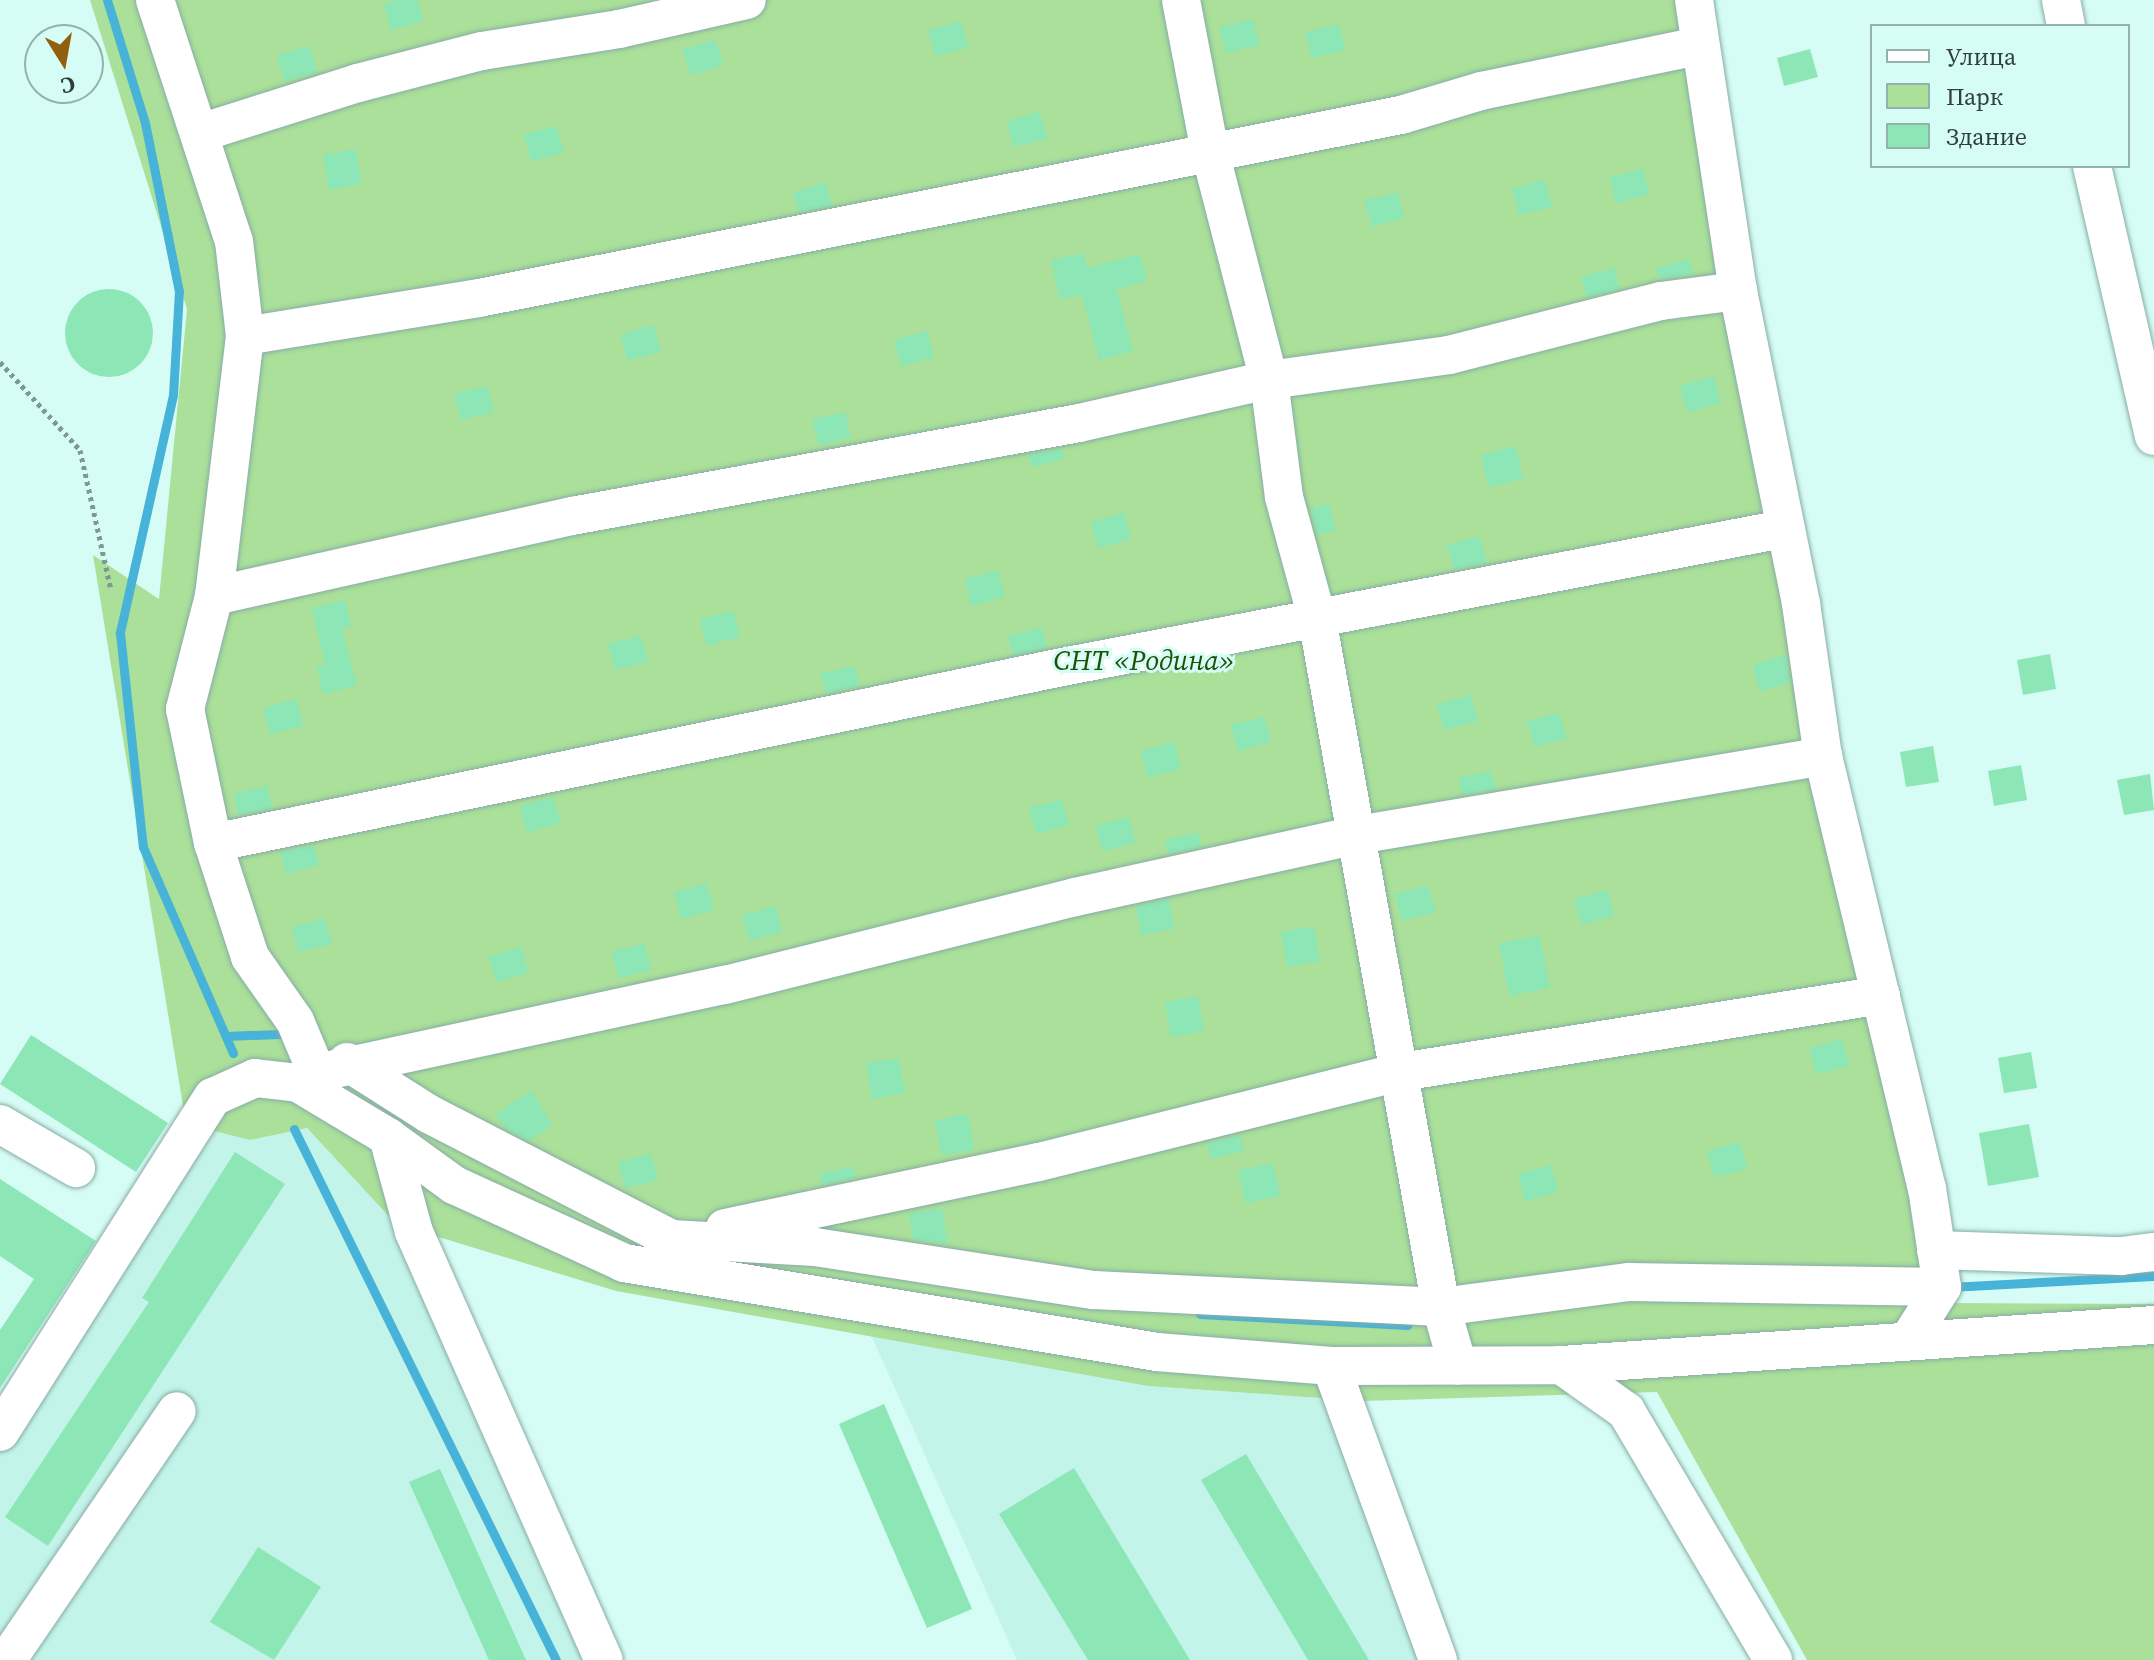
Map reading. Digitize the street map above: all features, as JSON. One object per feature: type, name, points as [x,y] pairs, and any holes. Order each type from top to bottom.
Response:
[{"type":"street","points":[[155,0],[234,241],[245,336],[214,596],[185,709],[213,843],[250,957],[295,1021],[321,1074],[388,1137],[454,1185],[624,1263],[1157,1352],[1331,1366],[1561,1365],[2154,1325]]},
{"type":"street","points":[[200,133],[358,83],[482,51],[619,29],[747,0]]},
{"type":"street","points":[[1181,0],[1210,152],[1269,380],[1284,497],[1317,618],[1441,1307],[1458,1366]]},
{"type":"street","points":[[1694,0],[1698,46],[1738,291],[1823,756],[1881,995],[1939,1268],[1908,1341]]},
{"type":"street","points":[[2061,0],[2066,24]]},
{"type":"street","points":[[245,336],[464,301],[1210,152],[1698,46]]},
{"type":"street","points":[[2092,168],[2154,436]]},
{"type":"street","points":[[214,596],[572,516],[985,441],[1269,380],[1449,355],[1661,301],[1738,291]]},
{"type":"street","points":[[213,843],[1317,618],[1783,529]]},
{"type":"street","points":[[0,1432],[213,1097],[255,1078],[321,1074],[725,985],[1075,897],[1357,835],[1823,756]]},
{"type":"street","points":[[671,1239],[1039,1162],[1401,1072],[1881,995]]},
{"type":"street","points":[[321,1074],[441,1121],[671,1239],[815,1247],[1094,1290],[1441,1307],[1629,1282],[1939,1268],[2154,1252]]},
{"type":"street","points":[[0,1124],[76,1168]]},
{"type":"street","points":[[388,1137],[414,1232],[604,1660]]},
{"type":"street","points":[[1561,1365],[1626,1411],[1773,1660]]},
{"type":"street","points":[[1331,1366],[1438,1660]]},
{"type":"street","points":[[7,1660],[177,1411]]},
{"type":"path","points":[[0,362],[80,450],[111,590]]},
{"type":"shaded area","points":[[186,1124],[250,1140],[307,1128],[396,1224],[595,1660],[0,1660],[0,1423]]},
{"type":"shaded area","points":[[870,1333],[1148,1386],[1364,1401],[1446,1660],[1017,1660]]},
{"type":"green space","name":"СНТ «Родина»","points":[[90,0],[1689,0],[1946,1303],[2154,1304],[2154,1660],[1807,1660],[1657,1392],[1364,1401],[1148,1386],[616,1291],[396,1224],[307,1128],[250,1140],[186,1124],[93,555],[159,599],[187,309],[104,45],[104,24],[98,24]]},
{"type":"building","points":[[418,0],[423,21],[390,30],[384,4]]},
{"type":"building","points":[[1253,19],[1260,45],[1226,53],[1219,27]]},
{"type":"building","points":[[961,21],[968,48],[935,56],[928,30]]},
{"type":"building","points":[[1339,24],[1346,50],[1312,58],[1305,32]]},
{"type":"building","points":[[716,40],[723,66],[690,75],[683,49]]},
{"type":"building","points":[[310,46],[317,72],[284,81],[277,55]]},
{"type":"building","points":[[1810,49],[1818,77],[1784,86],[1777,58]]},
{"type":"building","points":[[1040,112],[1047,139],[1013,147],[1007,121]]},
{"type":"building","points":[[557,126],[564,153],[531,161],[524,134]]},
{"type":"building","points":[[356,149],[362,184],[329,190],[323,155]]},
{"type":"building","points":[[1643,169],[1650,194],[1616,203],[1610,177]]},
{"type":"building","points":[[1545,180],[1552,207],[1519,215],[1512,189]]},
{"type":"building","points":[[826,183],[832,206],[798,212],[793,192]]},
{"type":"building","points":[[1398,193],[1404,218],[1372,227],[1364,200]]},
{"type":"building","points":[[1084,253],[1087,268],[1140,254],[1147,281],[1117,289],[1133,351],[1099,360],[1082,295],[1060,300],[1051,260]]},
{"type":"building","points":[[1689,259],[1693,275],[1659,279],[1656,268]]},
{"type":"building","points":[[1614,268],[1620,289],[1587,297],[1581,277]]},
{"type":"building","points":[[109,289],[126,292],[140,302],[150,316],[153,333],[150,350],[140,364],[126,374],[109,377],[92,374],[78,364],[68,350],[65,333],[68,316],[78,302],[92,292]]},
{"type":"building","points":[[654,325],[661,352],[627,360],[621,334]]},
{"type":"building","points":[[927,331],[934,357],[901,366],[894,340]]},
{"type":"building","points":[[1714,376],[1720,403],[1687,412],[1680,386]]},
{"type":"building","points":[[487,386],[494,412],[461,420],[454,394]]},
{"type":"building","points":[[845,412],[851,437],[819,446],[812,419]]},
{"type":"building","points":[[1516,446],[1523,479],[1488,487],[1481,455]]},
{"type":"building","points":[[1062,449],[1064,459],[1032,467],[1028,455]]},
{"type":"building","points":[[1329,504],[1336,530],[1317,535],[1310,509]]},
{"type":"building","points":[[1125,513],[1131,539],[1098,548],[1091,521]]},
{"type":"building","points":[[1480,536],[1487,563],[1454,570],[1447,545]]},
{"type":"building","points":[[998,570],[1005,597],[971,606],[965,579]]},
{"type":"building","points":[[345,600],[351,626],[342,629],[357,685],[323,694],[317,667],[325,665],[312,608]]},
{"type":"building","points":[[733,611],[740,637],[707,645],[700,619]]},
{"type":"building","points":[[1042,627],[1047,648],[1013,655],[1008,636]]},
{"type":"building","points":[[641,636],[648,662],[615,670],[608,644]]},
{"type":"building","points":[[2050,654],[2056,689],[2023,695],[2017,660]]},
{"type":"building","points":[[1786,655],[1790,683],[1759,691],[1753,665]]},
{"type":"building","points":[[855,666],[860,686],[826,693],[821,673]]},
{"type":"building","points":[[1471,695],[1478,721],[1444,730],[1437,704]]},
{"type":"building","points":[[297,699],[303,726],[270,734],[263,708]]},
{"type":"building","points":[[1560,713],[1566,739],[1534,747],[1527,721]]},
{"type":"building","points":[[1264,717],[1271,742],[1238,751],[1231,725]]},
{"type":"building","points":[[1174,742],[1181,769],[1147,777],[1141,751]]},
{"type":"building","points":[[1933,746],[1939,782],[1906,787],[1900,752]]},
{"type":"building","points":[[2021,765],[2027,800],[1994,806],[1988,771]]},
{"type":"building","points":[[1491,771],[1496,789],[1462,795],[1458,778]]},
{"type":"building","points":[[2150,774],[2154,810],[2124,815],[2117,780]]},
{"type":"building","points":[[268,786],[272,808],[238,815],[234,793]]},
{"type":"building","points":[[553,797],[561,823],[527,832],[520,806]]},
{"type":"building","points":[[1062,800],[1069,825],[1036,834],[1029,807]]},
{"type":"building","points":[[1129,817],[1135,843],[1102,851],[1096,825]]},
{"type":"building","points":[[1198,833],[1202,847],[1168,854],[1165,840]]},
{"type":"building","points":[[314,845],[319,865],[286,874],[280,852]]},
{"type":"building","points":[[707,883],[714,910],[681,919],[674,892]]},
{"type":"building","points":[[1428,885],[1436,912],[1402,921],[1395,894]]},
{"type":"building","points":[[1608,890],[1614,916],[1581,925],[1574,899]]},
{"type":"building","points":[[1169,899],[1174,929],[1141,935],[1136,906]]},
{"type":"building","points":[[776,906],[782,932],[749,941],[742,915]]},
{"type":"building","points":[[325,918],[332,944],[298,952],[292,927]]},
{"type":"building","points":[[1314,926],[1320,961],[1287,967],[1281,932]]},
{"type":"building","points":[[1540,936],[1550,988],[1509,996],[1499,943]]},
{"type":"building","points":[[645,944],[651,970],[618,978],[612,951]]},
{"type":"building","points":[[522,947],[528,973],[496,982],[489,956]]},
{"type":"building","points":[[1198,996],[1204,1031],[1171,1037],[1165,1002]]},
{"type":"building","points":[[31,1035],[168,1123],[136,1172],[0,1084]]},
{"type":"building","points":[[1842,1039],[1849,1066],[1816,1074],[1809,1048]]},
{"type":"building","points":[[2031,1052],[2037,1088],[2004,1093],[1998,1058]]},
{"type":"building","points":[[899,1058],[905,1093],[872,1099],[866,1063]]},
{"type":"building","points":[[531,1091],[553,1125],[529,1141],[506,1129],[496,1114]]},
{"type":"building","points":[[968,1114],[974,1150],[941,1155],[935,1120]]},
{"type":"building","points":[[2029,1124],[2039,1177],[1988,1186],[1979,1133]]},
{"type":"building","points":[[1240,1135],[1244,1151],[1211,1159],[1207,1143]]},
{"type":"building","points":[[1740,1142],[1747,1169],[1714,1177],[1707,1151]]},
{"type":"building","points":[[235,1152],[285,1184],[48,1546],[5,1517],[149,1302],[142,1298]]},
{"type":"building","points":[[651,1154],[658,1180],[625,1188],[618,1162]]},
{"type":"building","points":[[1273,1163],[1280,1196],[1245,1203],[1238,1170]]},
{"type":"building","points":[[1551,1165],[1558,1192],[1525,1201],[1518,1174]]},
{"type":"building","points":[[853,1166],[856,1178],[822,1185],[819,1174]]},
{"type":"building","points":[[0,1179],[96,1241],[0,1388],[0,1330],[34,1279],[0,1256]]},
{"type":"building","points":[[942,1208],[948,1244],[913,1240],[909,1214]]},
{"type":"building","points":[[884,1404],[972,1609],[927,1628],[839,1424]]},
{"type":"building","points":[[1246,1454],[1369,1660],[1308,1660],[1201,1480]]},
{"type":"building","points":[[1074,1468],[1190,1660],[1088,1660],[999,1514]]},
{"type":"building","points":[[440,1469],[526,1660],[489,1660],[409,1482]]},
{"type":"building","points":[[258,1547],[321,1587],[274,1660],[210,1622]]},
{"type":"waterway","points":[[107,0],[145,123],[179,291],[173,395],[120,633],[143,847],[233,1053]]},
{"type":"waterway","points":[[226,1036],[279,1034]]},
{"type":"waterway","points":[[294,1129],[556,1660]]},
{"type":"waterway","points":[[1950,1287],[2154,1276]]},
{"type":"waterway","points":[[1200,1314],[1408,1325]]}]
